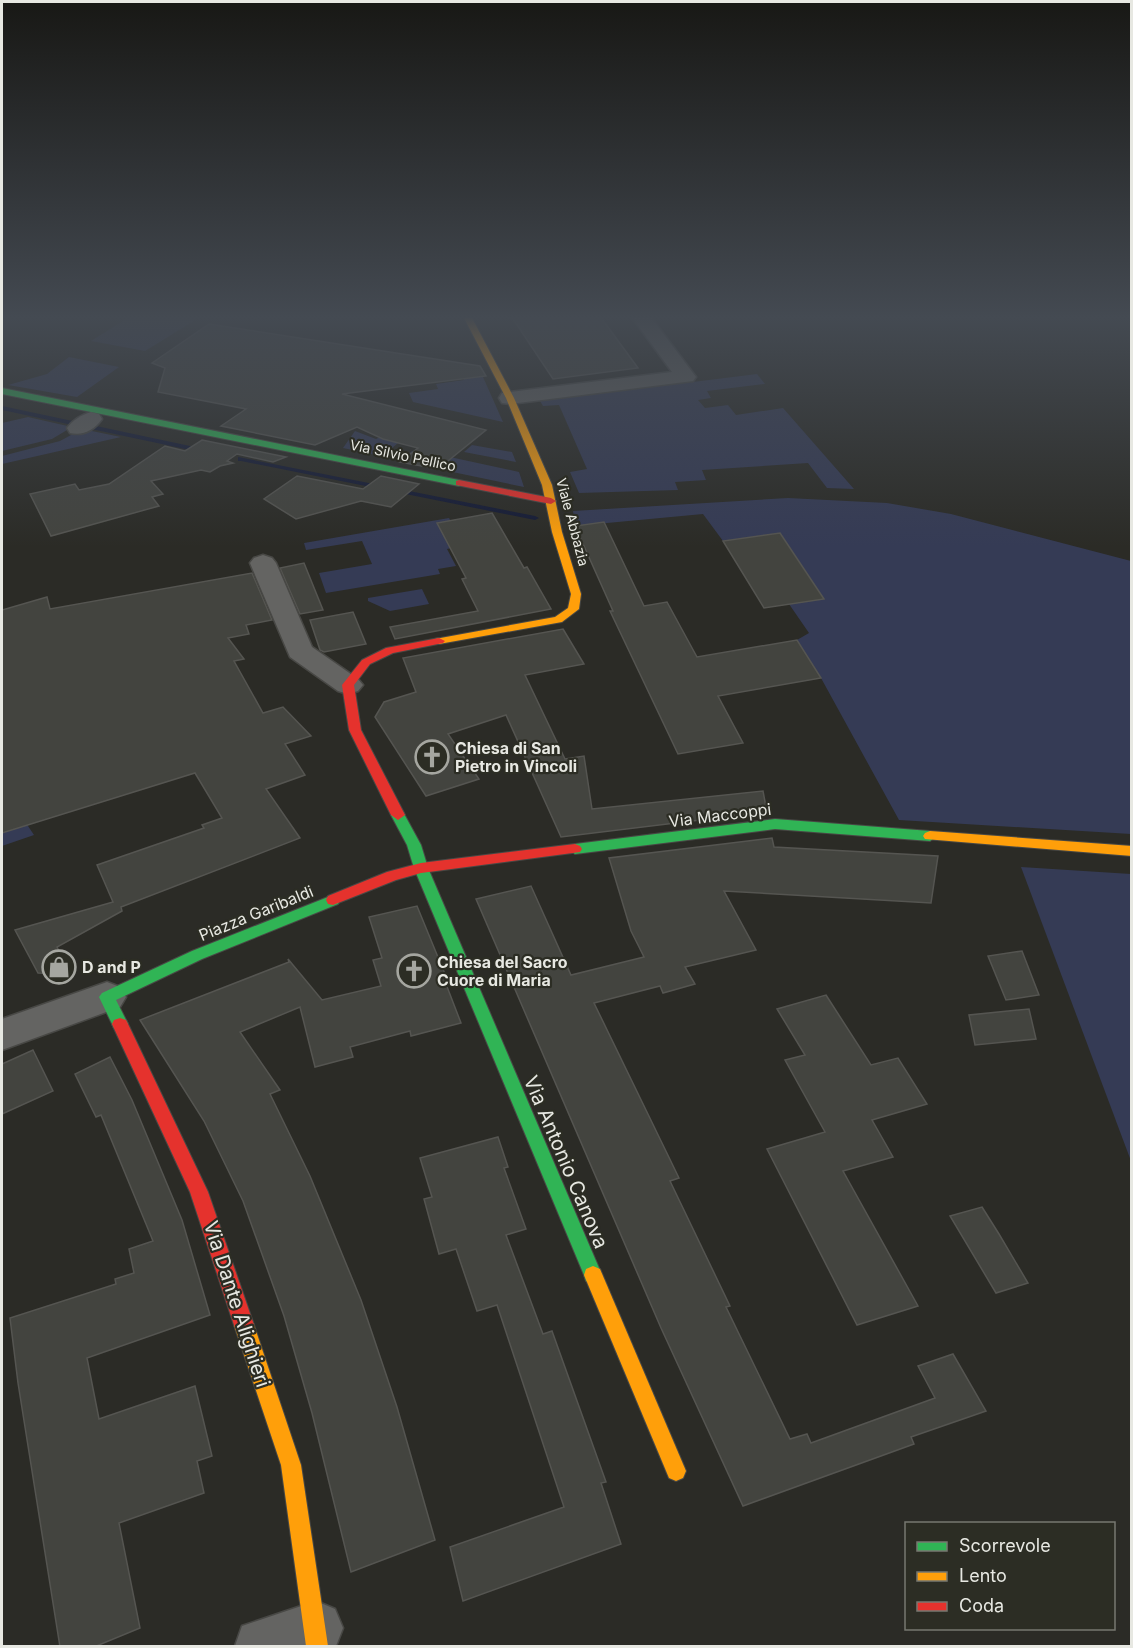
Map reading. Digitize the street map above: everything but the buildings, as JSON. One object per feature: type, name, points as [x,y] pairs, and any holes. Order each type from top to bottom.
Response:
[{"type":"street","name":"Via Silvio Pellico","points":[[12,393],[551,501]]},
{"type":"street","name":"Viale Abbazia","points":[[348,685],[366,662],[390,650],[558,620],[573,609],[576,594],[557,532],[547,485],[507,393]]},
{"type":"street","points":[[510,398],[553,393]]},
{"type":"street","points":[[262,563],[300,651],[348,685]]},
{"type":"street","name":"Via Antonio Canova","points":[[348,685],[355,730],[414,845],[420,868],[676,1471]]},
{"type":"street","name":"Via Maccoppi","points":[[420,868],[775,824],[1131,851]]},
{"type":"street","name":"Piazza Garibaldi","points":[[107,997],[197,955],[392,876],[420,868]]},
{"type":"street","points":[[2,1035],[107,997]]},
{"type":"street","name":"Via Dante Alighieri","points":[[107,997],[199,1192],[291,1465],[317,1637],[262,1647]]},
{"type":"shaded area","points":[[53,393],[83,393],[77,397]]},
{"type":"shaded area","points":[[409,393],[490,393],[503,422],[413,402]]},
{"type":"shaded area","points":[[605,393],[708,393],[711,398],[698,400],[705,408],[728,405],[736,415],[783,408],[854,489],[827,488],[808,463],[702,470],[706,480],[675,482],[678,490],[579,493],[570,472],[587,469],[559,405],[543,406],[540,401]]},
{"type":"shaded area","points":[[28,417],[72,427],[52,439],[2,451],[2,423]]},
{"type":"shaded area","points":[[413,421],[422,423],[386,453],[376,455],[343,448],[355,431],[376,439]]},
{"type":"shaded area","points":[[82,429],[121,437],[2,464],[2,456],[60,441]]},
{"type":"shaded area","points":[[472,445],[512,452],[516,462],[464,452]]},
{"type":"shaded area","points":[[412,451],[432,457],[436,454],[519,472],[524,487],[400,461]]},
{"type":"shaded area","points":[[788,498],[887,503],[951,514],[1131,561],[1131,834],[899,820],[821,678],[797,640],[809,633],[789,604],[823,599],[780,533],[723,541],[703,514],[575,526],[573,511]]},
{"type":"shaded area","points":[[449,518],[465,545],[447,549],[456,566],[438,569],[440,574],[326,593],[319,573],[372,564],[362,541],[306,550],[304,543]]},
{"type":"shaded area","points":[[422,589],[429,604],[390,611],[368,601],[368,598]]},
{"type":"shaded area","points":[[26,823],[34,835],[2,846],[2,824],[6,830]]},
{"type":"shaded area","points":[[1021,867],[1131,874],[1131,1161]]},
{"type":"waterway","points":[[2,408],[190,448]]},
{"type":"waterway","points":[[241,459],[535,518]]},
{"type":"traffic: fast","points":[[11,393],[459,483]]},
{"type":"traffic: fast","points":[[398,815],[414,845],[421,868],[593,1275]]},
{"type":"traffic: fast","points":[[575,849],[775,824],[930,836]]},
{"type":"traffic: fast","points":[[120,1024],[107,997],[197,955],[333,900]]},
{"type":"traffic: slow","points":[[439,641],[558,620],[573,609],[576,594],[557,532],[547,485],[507,393]]},
{"type":"traffic: slow","points":[[930,836],[1132,851]]},
{"type":"traffic: slow","points":[[593,1275],[676,1471]]},
{"type":"traffic: slow","points":[[244,1325],[291,1465],[317,1646]]},
{"type":"traffic: jam","points":[[459,483],[551,501]]},
{"type":"traffic: jam","points":[[398,815],[355,730],[348,685],[366,662],[390,650],[439,641]]},
{"type":"traffic: jam","points":[[333,900],[392,876],[421,868],[575,849]]},
{"type":"traffic: jam","points":[[120,1024],[199,1192],[244,1325]]},
{"type":"place","name":"Chiesa di San Pietro in Vincoli","points":[[432,757]]},
{"type":"place","name":"D and P","points":[[59,967]]},
{"type":"place","name":"Chiesa del Sacro Cuore di Maria","points":[[414,971]]}]
